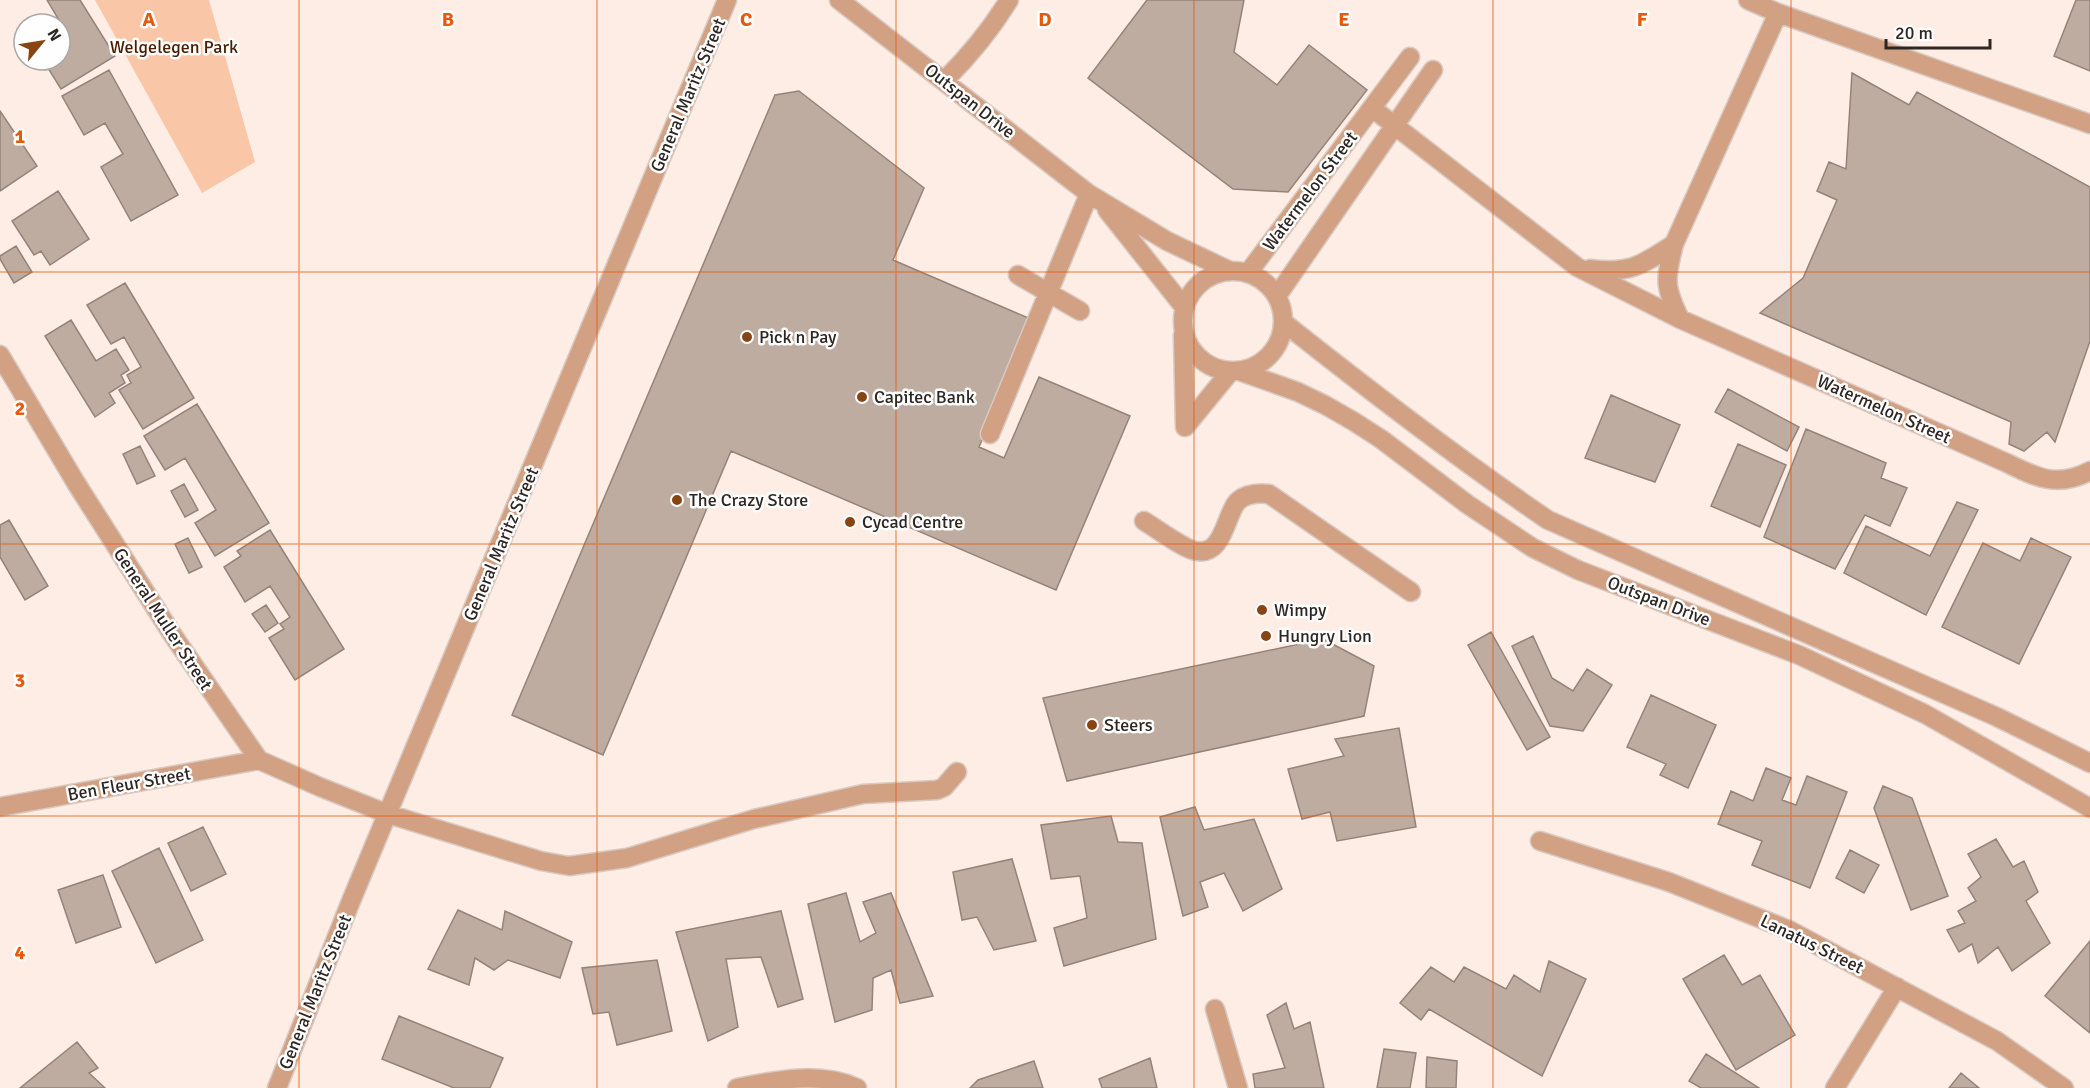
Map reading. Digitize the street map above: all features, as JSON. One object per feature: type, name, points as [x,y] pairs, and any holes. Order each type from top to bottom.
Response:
[{"type":"street","name":"General Maritz Street","points":[[277,1088],[351,901],[727,0]]},
{"type":"street","name":"Outspan Drive","points":[[839,0],[1095,197],[1167,241],[1228,270]]},
{"type":"street","points":[[944,81],[970,56],[994,25],[1009,0]]},
{"type":"street","points":[[1748,0],[1778,13],[2090,124]]},
{"type":"street","points":[[1680,319],[1668,295],[1666,276],[1674,244],[1778,13]]},
{"type":"street","name":"Watermelon Street","points":[[1248,273],[1410,57]]},
{"type":"street","name":"Watermelon Street","points":[[1277,296],[1433,70]]},
{"type":"street","name":"Watermelon Street","points":[[1372,108],[1577,267],[1680,319],[2037,478],[2057,480],[2077,478],[2090,471]]},
{"type":"street","points":[[990,434],[1049,292],[1095,197]]},
{"type":"street","name":"Outspan Drive","points":[[1095,197],[1184,307]]},
{"type":"street","name":"Watermelon Street","points":[[1577,267],[1612,272],[1641,266],[1674,244]]},
{"type":"street","points":[[1228,270],[1248,273],[1266,282],[1277,296],[1283,322],[1276,348],[1261,363],[1236,372],[1185,426],[1184,307],[1191,291],[1205,278],[1228,270]]},
{"type":"street","points":[[1018,275],[1080,311]]},
{"type":"street","name":"Outspan Drive","points":[[1283,322],[1389,407],[1548,520],[1997,717],[2090,762]]},
{"type":"street","points":[[1183,331],[1194,354],[1205,364],[1236,372]]},
{"type":"street","name":"General Muller Street","points":[[0,355],[76,483],[165,624],[258,760]]},
{"type":"street","name":"Outspan Drive","points":[[1236,372],[1298,392],[1325,405],[1381,439],[1467,504],[1533,548],[1578,570],[1799,655],[1925,714],[2090,808]]},
{"type":"street","points":[[1144,521],[1193,550],[1204,551],[1222,535],[1239,500],[1259,493],[1269,494],[1411,592]]},
{"type":"street","points":[[258,760],[388,814],[541,861],[568,866],[627,858],[754,819],[863,794],[937,790],[944,787],[957,772]]},
{"type":"street","name":"Ben Fleur Street","points":[[0,807],[258,760]]},
{"type":"street","name":"Lanatus Street","points":[[1540,841],[1669,882],[1789,930],[1997,1041],[2064,1088]]},
{"type":"street","points":[[1835,1088],[1897,987]]},
{"type":"street","points":[[1215,1009],[1238,1088]]},
{"type":"street","points":[[737,1088],[786,1079],[842,1081],[857,1088]]},
{"type":"green space","name":"Welgelegen Park","points":[[95,0],[209,0],[255,162],[202,193]]},
{"type":"building","points":[[47,0],[80,0],[115,56],[61,89],[50,72],[72,72],[72,12],[54,12]]},
{"type":"building","points":[[1147,0],[1244,0],[1234,52],[1277,85],[1309,45],[1367,90],[1288,192],[1233,189],[1088,78]]},
{"type":"building","points":[[2076,0],[2090,0],[2090,71],[2054,56]]},
{"type":"building","points":[[109,70],[178,195],[131,221],[101,167],[123,154],[105,123],[84,135],[62,96]]},
{"type":"building","points":[[1852,73],[1909,105],[1917,92],[2090,187],[2090,341],[2055,442],[2047,432],[2024,451],[2009,444],[2011,422],[1760,313],[1803,278],[1837,200],[1817,191],[1829,162],[1846,169]]},
{"type":"building","points":[[799,91],[924,188],[893,260],[1033,320],[979,447],[1004,458],[1039,377],[1130,416],[1056,590],[731,451],[603,755],[512,715],[775,95]]},
{"type":"building","points":[[0,111],[37,166],[0,191]]},
{"type":"building","points":[[58,191],[89,239],[50,265],[41,251],[34,255],[12,221]]},
{"type":"building","points":[[16,246],[32,272],[14,283],[0,256]]},
{"type":"building","points":[[125,283],[194,398],[143,429],[119,390],[131,383],[127,375],[141,367],[124,337],[111,344],[87,305]]},
{"type":"building","points":[[71,320],[96,361],[116,349],[129,370],[121,375],[125,383],[109,393],[115,403],[95,417],[45,336]]},
{"type":"building","points":[[1728,389],[1799,427],[1787,451],[1715,412]]},
{"type":"building","points":[[1611,395],[1680,425],[1655,482],[1585,458]]},
{"type":"building","points":[[197,404],[269,523],[215,556],[195,523],[216,510],[185,458],[165,470],[144,436]]},
{"type":"building","points":[[1806,429],[1886,463],[1881,478],[1907,488],[1890,526],[1865,515],[1835,569],[1764,537]]},
{"type":"building","points":[[1738,444],[1786,465],[1760,527],[1711,506]]},
{"type":"building","points":[[140,446],[155,476],[137,484],[123,454]]},
{"type":"building","points":[[184,484],[198,510],[185,517],[171,491]]},
{"type":"building","points":[[1957,502],[1978,510],[1926,615],[1844,573],[1866,526],[1930,556]]},
{"type":"building","points":[[9,520],[48,586],[25,600],[0,557],[0,525]]},
{"type":"building","points":[[270,530],[344,649],[295,680],[269,638],[284,629],[280,624],[290,617],[270,586],[245,602],[224,567],[241,556],[237,551]]},
{"type":"building","points":[[188,538],[202,567],[189,573],[175,544]]},
{"type":"building","points":[[2031,538],[2071,557],[2019,664],[1942,627],[1983,543],[2020,561]]},
{"type":"building","points":[[266,605],[278,623],[265,632],[252,614]]},
{"type":"building","points":[[1491,632],[1550,737],[1527,750],[1468,645]]},
{"type":"building","points":[[1533,636],[1552,678],[1573,691],[1587,669],[1612,685],[1583,731],[1550,726],[1512,646]]},
{"type":"building","points":[[1323,639],[1374,666],[1364,716],[1067,781],[1043,698]]},
{"type":"building","points":[[1651,695],[1716,725],[1688,788],[1660,775],[1666,764],[1627,747]]},
{"type":"building","points":[[1399,728],[1416,827],[1337,841],[1330,812],[1302,819],[1288,769],[1344,756],[1335,739]]},
{"type":"building","points":[[1766,768],[1791,778],[1782,800],[1796,805],[1807,776],[1847,792],[1810,888],[1752,865],[1762,841],[1718,824],[1731,791],[1753,801]]},
{"type":"building","points":[[1883,786],[1912,798],[1948,896],[1911,910],[1874,808]]},
{"type":"building","points":[[1195,807],[1204,830],[1254,819],[1282,889],[1243,911],[1224,873],[1200,882],[1208,907],[1183,916],[1160,817]]},
{"type":"building","points":[[1111,816],[1118,842],[1142,843],[1156,939],[1064,966],[1054,928],[1087,918],[1080,876],[1051,879],[1041,825]]},
{"type":"building","points":[[203,827],[226,874],[191,891],[168,843]]},
{"type":"building","points":[[1996,839],[2013,867],[2024,861],[2038,892],[2026,901],[2050,943],[2012,971],[1998,947],[1978,963],[1972,944],[1959,952],[1947,930],[1965,923],[1958,911],[1976,901],[1968,888],[1981,877],[1968,854]]},
{"type":"building","points":[[159,848],[203,940],[156,963],[112,871]]},
{"type":"building","points":[[1850,850],[1879,865],[1864,893],[1836,878]]},
{"type":"building","points":[[1012,859],[1036,941],[994,950],[977,917],[962,920],[953,872]]},
{"type":"building","points":[[103,875],[121,927],[76,943],[58,890]]},
{"type":"building","points":[[846,893],[860,942],[876,933],[863,902],[891,893],[933,996],[900,1003],[891,970],[873,978],[872,1010],[835,1022],[808,904]]},
{"type":"building","points":[[458,910],[502,930],[505,911],[572,942],[560,978],[508,960],[494,970],[475,958],[469,985],[428,969]]},
{"type":"building","points":[[781,911],[803,999],[778,1007],[761,957],[726,959],[738,1027],[708,1041],[676,932]]},
{"type":"building","points":[[2090,941],[2090,1033],[2045,996]]},
{"type":"building","points":[[1724,955],[1742,985],[1760,975],[1795,1035],[1736,1070],[1683,979]]},
{"type":"building","points":[[657,960],[672,1031],[617,1045],[609,1012],[593,1014],[582,968]]},
{"type":"building","points":[[1549,961],[1586,979],[1542,1076],[1429,1009],[1421,1020],[1400,1003],[1431,967],[1454,982],[1464,967],[1506,989],[1514,975],[1540,992]]},
{"type":"building","points":[[1286,1003],[1294,1029],[1310,1022],[1324,1088],[1255,1088],[1253,1074],[1285,1068],[1267,1015]]},
{"type":"building","points":[[399,1016],[503,1058],[490,1088],[454,1088],[382,1059]]},
{"type":"building","points":[[77,1042],[98,1068],[89,1073],[105,1088],[20,1088]]},
{"type":"building","points":[[1384,1049],[1416,1053],[1410,1088],[1377,1088]]},
{"type":"building","points":[[1706,1054],[1759,1088],[1701,1088],[1689,1081]]},
{"type":"building","points":[[1427,1057],[1457,1061],[1456,1088],[1426,1088]]},
{"type":"building","points":[[1150,1058],[1157,1088],[1102,1088],[1099,1079]]},
{"type":"building","points":[[1034,1061],[1043,1088],[970,1088],[978,1080]]},
{"type":"building","points":[[1961,1073],[1979,1088],[1949,1088]]},
{"type":"place","name":"Pick n Pay","points":[[747,337]]},
{"type":"place","name":"Capitec Bank","points":[[862,397]]},
{"type":"place","name":"The Crazy Store","points":[[677,500]]},
{"type":"place","name":"Cycad Centre","points":[[850,522]]},
{"type":"place","name":"Wimpy","points":[[1262,610]]},
{"type":"place","name":"Hungry Lion","points":[[1266,636]]},
{"type":"place","name":"Steers","points":[[1092,725]]}]
